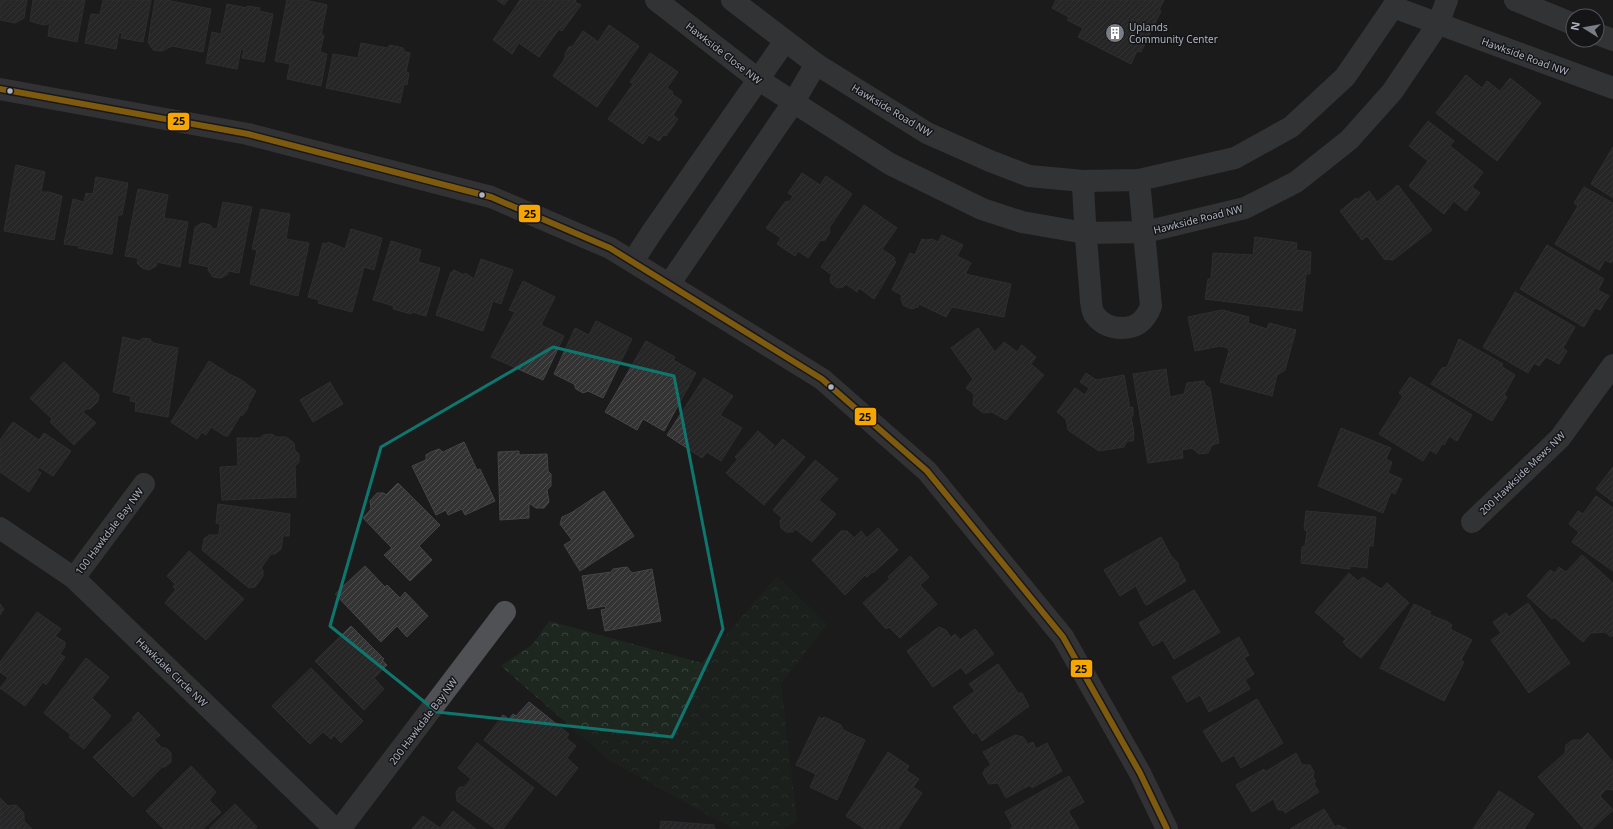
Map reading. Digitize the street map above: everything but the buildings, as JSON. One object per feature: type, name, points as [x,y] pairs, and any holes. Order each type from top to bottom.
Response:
[{"type":"street","name":"Hawkside Close NW","points":[[656,0],[759,80],[793,104]]},
{"type":"street","points":[[670,284],[793,104],[816,64],[732,0]]},
{"type":"street","name":"Hawkside Road NW","points":[[793,104],[890,164],[982,209],[1022,222],[1085,233],[1145,232],[1245,208],[1296,182],[1349,140],[1392,92],[1438,24],[1447,0]]},
{"type":"street","points":[[1515,0],[1565,21]]},
{"type":"street","name":"Hawkside Road NW","points":[[816,64],[927,133],[990,162],[1029,176],[1083,181],[1139,180],[1235,158],[1291,127],[1345,77],[1395,4],[1438,24],[1613,88]]},
{"type":"street","points":[[633,261],[785,41]]},
{"type":"street","points":[[0,89],[248,134],[491,197],[610,248],[822,379],[927,470],[1063,637],[1140,773],[1167,829]]},
{"type":"street","name":"Hawkside Road NW","points":[[1083,181],[1085,233],[1093,312],[1101,323],[1116,328],[1129,328],[1140,323],[1147,315],[1151,306],[1139,180]]},
{"type":"street","name":"200 Hawkside Mews NW","points":[[1472,522],[1560,438],[1613,365]]},
{"type":"street","name":"100 Hawkdale Bay NW","points":[[74,578],[144,484]]},
{"type":"street","name":"Hawkdale Circle NW","points":[[0,528],[74,578],[335,829]]},
{"type":"street","name":"200 Hawkdale Bay NW","points":[[340,829],[505,612]]},
{"type":"highlighted area","points":[[553,347],[674,376],[723,629],[672,737],[437,712],[330,626],[381,447]]},
{"type":"green space","points":[[777,576],[827,624],[781,684],[797,820],[784,829],[734,829],[610,761],[501,666],[533,644],[549,621],[702,663]]},
{"type":"transit line","name":"25","points":[[0,89],[248,134],[491,197],[610,248],[822,379],[927,471],[1063,637],[1140,773],[1167,829]]},
{"type":"place","name":"Uplands Community Center","points":[[1115,33]]}]
